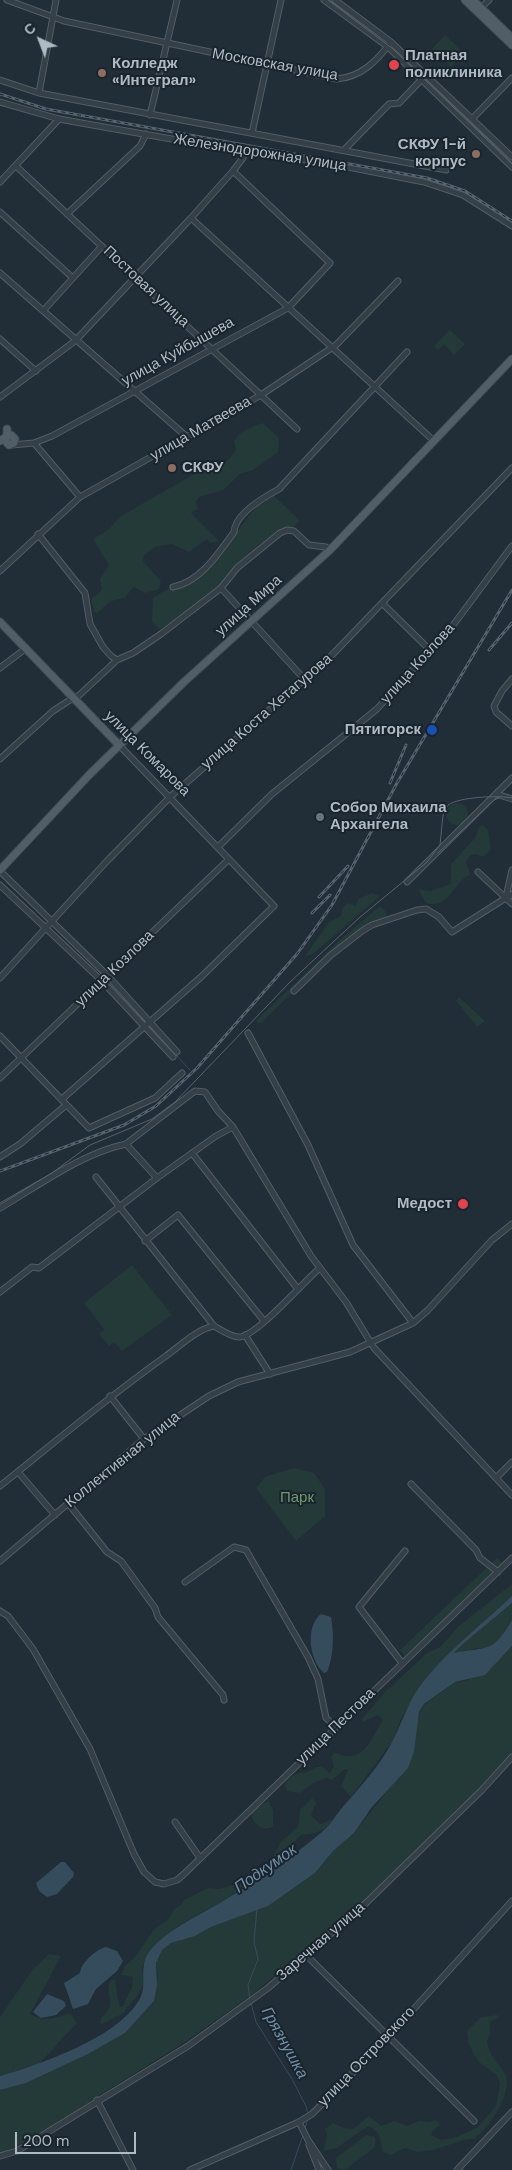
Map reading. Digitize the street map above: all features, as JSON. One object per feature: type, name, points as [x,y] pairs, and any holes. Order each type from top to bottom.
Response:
[{"type":"main road","points":[[465,0],[512,45]]},
{"type":"main road","points":[[473,0],[512,38]]},
{"type":"main road","name":"улица Мира","points":[[0,871],[119,745],[330,550],[512,359]]},
{"type":"main road","points":[[3,427],[8,441]]},
{"type":"main road","name":"улица Комарова","points":[[0,622],[119,745]]},
{"type":"street","name":"Московская улица","points":[[7,0],[64,21],[266,66],[337,79],[351,78],[363,72],[390,44]]},
{"type":"street","points":[[39,93],[56,0]]},
{"type":"street","points":[[150,115],[177,0]]},
{"type":"street","points":[[252,133],[281,0]]},
{"type":"street","points":[[324,0],[390,44],[422,80],[512,167]]},
{"type":"street","points":[[334,0],[390,44],[512,157]]},
{"type":"street","points":[[481,8],[489,0]]},
{"type":"street","points":[[472,118],[512,78]]},
{"type":"street","name":"Железнодорожная улица","points":[[0,80],[39,93],[446,170]]},
{"type":"street","points":[[344,150],[389,104],[399,103],[422,80]]},
{"type":"street","name":"Железнодорожная улица","points":[[0,102],[60,119],[245,152],[323,162],[444,187],[484,206],[512,226]]},
{"type":"street","points":[[0,182],[60,119]]},
{"type":"street","points":[[68,214],[140,146],[146,134]]},
{"type":"street","points":[[0,397],[75,341],[137,278],[192,218],[233,171],[243,158],[245,152]]},
{"type":"street","name":"Постовая улица","points":[[16,166],[213,348],[297,429]]},
{"type":"street","name":"улица Куйбышева","points":[[8,441],[34,443],[134,392],[288,308],[330,264],[233,171]]},
{"type":"street","points":[[0,212],[74,278]]},
{"type":"street","points":[[192,218],[434,441]]},
{"type":"street","points":[[43,311],[102,246]]},
{"type":"street","points":[[0,273],[75,341],[187,437]]},
{"type":"street","name":"улица Матвеева","points":[[0,570],[80,497],[261,395],[332,348],[398,281]]},
{"type":"street","points":[[0,339],[36,371]]},
{"type":"street","points":[[173,587],[181,585],[206,567],[234,532],[234,525],[256,501],[279,489],[407,352]]},
{"type":"street","points":[[34,443],[80,497]]},
{"type":"street","name":"улица Коста Хетагурова","points":[[0,978],[170,797],[306,681],[383,604],[512,468]]},
{"type":"street","points":[[0,759],[53,711],[73,699],[117,660],[133,653],[161,634],[221,588],[237,568],[280,533],[287,530],[294,531],[308,545],[326,547],[330,550]]},
{"type":"street","points":[[38,534],[85,594],[90,624],[103,647],[117,660]]},
{"type":"street","name":"улица Козлова","points":[[218,847],[272,794],[359,726],[431,652],[512,546]]},
{"type":"street","points":[[221,588],[306,681]]},
{"type":"street","points":[[383,604],[431,652]]},
{"type":"street","points":[[0,668],[25,649]]},
{"type":"street","points":[[512,679],[496,702],[495,709],[512,726]]},
{"type":"street","name":"улица Комарова","points":[[119,745],[274,906],[148,1025]]},
{"type":"street","points":[[407,882],[512,778]]},
{"type":"street","points":[[496,794],[512,800]]},
{"type":"street","name":"улица Козлова","points":[[0,1078],[229,859]]},
{"type":"street","points":[[512,870],[509,896],[512,904]]},
{"type":"street","points":[[0,871],[49,924],[105,978],[148,1025],[173,1057]]},
{"type":"street","points":[[478,872],[509,896]]},
{"type":"street","points":[[0,885],[49,924],[105,978]]},
{"type":"street","points":[[294,991],[331,956],[372,925],[417,910],[426,910],[440,917],[452,932],[509,896]]},
{"type":"street","points":[[148,1025],[177,1052]]},
{"type":"street","points":[[62,1099],[148,1025]]},
{"type":"street","points":[[248,1033],[308,1145],[353,1245],[413,1323]]},
{"type":"street","points":[[0,1036],[62,1099],[65,1106],[89,1128],[155,1098],[182,1073]]},
{"type":"street","points":[[0,1208],[83,1159],[126,1144],[192,1094],[200,1090],[205,1092],[218,1111],[233,1127],[320,1268],[346,1302],[371,1343],[388,1364],[512,1495]]},
{"type":"street","points":[[0,1157],[20,1144],[65,1106]]},
{"type":"street","points":[[0,1292],[32,1266],[39,1268],[157,1178],[233,1127]]},
{"type":"street","points":[[126,1144],[157,1178]]},
{"type":"street","points":[[192,1153],[297,1288]]},
{"type":"street","points":[[96,1177],[214,1326],[237,1337],[245,1335],[264,1321],[320,1268]]},
{"type":"street","points":[[145,1241],[178,1215],[264,1321]]},
{"type":"street","name":"Коллективная улица","points":[[0,1560],[144,1439],[219,1390],[238,1382],[326,1360],[371,1343],[413,1323],[428,1310],[492,1240],[512,1224]]},
{"type":"street","points":[[0,1486],[110,1396],[186,1342],[214,1326]]},
{"type":"street","points":[[245,1335],[270,1374]]},
{"type":"street","points":[[110,1396],[144,1439]]},
{"type":"street","points":[[496,1478],[512,1462]]},
{"type":"street","points":[[18,1472],[55,1515]]},
{"type":"street","points":[[411,1484],[476,1550],[480,1558],[498,1572]]},
{"type":"street","points":[[68,1503],[106,1552],[121,1561],[155,1608],[158,1617],[223,1695],[224,1700]]},
{"type":"street","points":[[185,1582],[234,1547],[246,1550],[308,1657],[322,1691],[326,1718],[336,1727]]},
{"type":"street","points":[[402,1663],[359,1607],[405,1551]]},
{"type":"street","name":"улица Пестова","points":[[0,1611],[8,1616],[33,1649],[90,1749],[134,1854],[144,1872],[155,1882],[164,1884],[177,1880],[512,1558]]},
{"type":"street","name":"Заречная улица","points":[[0,2156],[17,2150],[72,2118],[97,2100],[188,2046],[247,2003],[305,1954],[334,1933],[482,1790],[512,1757]]},
{"type":"street","points":[[175,1822],[200,1858]]},
{"type":"street","name":"улица Островского","points":[[190,2170],[301,2121],[312,2114],[390,2035],[512,1901]]},
{"type":"street","points":[[305,1954],[390,2035],[474,2121]]},
{"type":"street","points":[[97,2100],[133,2170]]},
{"type":"street","points":[[457,2170],[512,2112]]},
{"type":"street","points":[[301,2121],[319,2170]]},
{"type":"street","points":[[308,2140],[328,2170]]},
{"type":"green space","points":[[445,35],[464,53],[451,67],[432,49]]},
{"type":"green space","points":[[450,330],[465,344],[454,355],[444,344],[438,350],[434,346]]},
{"type":"green space","points":[[263,423],[279,438],[278,452],[253,470],[240,474],[223,490],[199,497],[196,502],[198,509],[191,513],[219,541],[211,543],[207,539],[189,552],[172,544],[155,547],[143,556],[143,561],[161,581],[159,589],[145,593],[134,587],[124,598],[111,601],[97,613],[94,612],[91,599],[102,590],[100,579],[109,565],[95,543],[94,538],[108,530],[121,516],[215,462],[227,460],[236,449],[234,441],[237,437],[247,429]]},
{"type":"green space","points":[[273,495],[300,521],[293,527],[282,529],[250,554],[231,570],[220,586],[161,630],[152,622],[153,598],[166,590],[187,585],[212,564],[259,503]]},
{"type":"green space","points":[[453,803],[461,803],[468,810],[468,818],[461,825],[453,825],[446,818],[446,810]]},
{"type":"green space","points":[[483,825],[488,830],[491,850],[483,857],[476,854],[470,855],[466,862],[470,874],[442,901],[432,904],[426,903],[418,889],[430,891],[451,884],[451,864],[475,838],[479,827]]},
{"type":"green space","points":[[372,893],[380,896],[313,954],[305,956],[329,922],[341,916],[343,907],[348,903],[356,906],[358,899]]},
{"type":"green space","points":[[380,906],[387,913],[386,918],[337,949],[258,1024],[257,1020],[342,938]]},
{"type":"green space","points":[[459,997],[485,1021],[477,1027],[456,1001]]},
{"type":"green space","points":[[132,1265],[172,1315],[122,1351],[114,1342],[109,1346],[99,1334],[104,1330],[112,1340],[84,1303]]},
{"type":"green space","name":"Парк","points":[[294,1468],[314,1473],[325,1489],[325,1516],[296,1541],[256,1488],[265,1477]]},
{"type":"green space","points":[[497,1558],[502,1563],[405,1656],[400,1650]]},
{"type":"green space","points":[[512,1584],[512,1596],[461,1641],[419,1689],[400,1721],[393,1740],[351,1797],[341,1786],[348,1770],[345,1769],[332,1780],[327,1778],[313,1783],[300,1793],[287,1791],[285,1786],[287,1782],[297,1774],[319,1767],[324,1768],[330,1773],[334,1766],[331,1757],[334,1752],[348,1756],[356,1755],[366,1748],[383,1720],[378,1715],[363,1722],[362,1719],[384,1693],[427,1653],[440,1647],[459,1626]]},
{"type":"green space","points":[[512,1603],[512,1620],[495,1646],[488,1649],[477,1648],[454,1654],[454,1651]]},
{"type":"green space","points":[[512,1646],[512,1754],[477,1792],[377,1890],[333,1930],[305,1950],[253,1994],[188,2040],[92,2100],[70,2117],[0,2155],[0,2090],[26,2083],[88,2054],[125,2033],[154,2001],[158,1976],[156,1963],[162,1950],[171,1943],[195,1936],[211,1927],[268,1906],[315,1873],[333,1851],[354,1833],[396,1780],[414,1752],[417,1718],[424,1705],[455,1682],[465,1681],[491,1669]]},
{"type":"green space","points":[[312,1798],[316,1802],[311,1816],[320,1824],[333,1819],[330,1823],[320,1831],[301,1835],[283,1854],[281,1862],[224,1900],[180,1925],[156,1944],[142,1967],[143,1985],[138,1995],[122,2014],[103,2024],[100,2023],[110,2003],[110,1981],[115,1979],[119,2006],[122,2007],[132,1987],[133,1977],[121,1975],[124,1967],[134,1958],[155,1928],[169,1919],[173,1910],[181,1905],[184,1900],[208,1888],[219,1889],[246,1881],[263,1867],[274,1855],[281,1842],[298,1827],[300,1810]]},
{"type":"green space","points":[[268,1800],[273,1810],[273,1826],[262,1828],[256,1824],[251,1813]]},
{"type":"green space","points":[[49,1954],[61,1956],[30,2014],[45,2019],[70,2013],[77,2023],[40,2063],[0,2076],[0,2017],[33,1969]]},
{"type":"green space","points":[[498,2015],[499,2017],[490,2022],[490,2034],[487,2041],[493,2057],[506,2075],[506,2092],[493,2119],[475,2139],[467,2139],[433,2150],[417,2152],[405,2148],[391,2155],[383,2152],[381,2140],[377,2133],[368,2126],[337,2148],[324,2151],[327,2135],[325,2129],[333,2123],[344,2128],[353,2129],[369,2116],[381,2126],[394,2121],[407,2126],[420,2121],[436,2120],[440,2124],[433,2130],[431,2135],[441,2140],[457,2137],[478,2127],[496,2106],[500,2084],[497,2075],[480,2063],[474,2055],[468,2042],[467,2031],[481,2017]]},
{"type":"green space","points":[[366,2135],[375,2137],[375,2147],[345,2170],[337,2168],[336,2158]]},
{"type":"water","name":"Подкумок","points":[[512,1596],[512,1603],[454,1653],[489,1647],[499,1639],[512,1620],[512,1646],[485,1675],[455,1682],[424,1704],[419,1712],[414,1752],[408,1768],[372,1807],[354,1833],[333,1851],[315,1873],[268,1906],[211,1927],[195,1936],[171,1943],[162,1950],[156,1963],[157,1985],[154,2001],[125,2033],[88,2054],[26,2083],[0,2090],[0,2076],[35,2065],[95,2039],[127,2015],[142,1995],[145,1959],[156,1944],[180,1926],[277,1867],[327,1827],[382,1758],[393,1740],[414,1695],[428,1676],[451,1652]]},
{"type":"water","points":[[321,1614],[331,1617],[333,1631],[331,1659],[327,1672],[324,1673],[315,1660],[311,1643],[313,1626]]},
{"type":"water","points":[[61,1862],[65,1862],[74,1873],[73,1877],[57,1894],[47,1897],[39,1891],[36,1883]]},
{"type":"water","points":[[106,1947],[117,1951],[123,1961],[117,1971],[96,1989],[88,2004],[73,2009],[64,1983],[80,1973],[83,1965],[98,1950]]},
{"type":"water","points":[[47,1994],[64,2001],[66,2006],[56,2015],[41,2018],[33,2012]]},
{"type":"waterway","points":[[6,882],[31,905]]},
{"type":"waterway","points":[[75,948],[104,977]]},
{"type":"waterway","points":[[107,980],[146,1023]]},
{"type":"waterway","points":[[149,1026],[190,1070]]},
{"type":"waterway","name":"Грязнушка","points":[[250,1999],[248,1985],[258,1959],[254,1942],[257,1908]]},
{"type":"waterway","name":"Грязнушка","points":[[251,2003],[256,2022],[292,2079],[306,2106],[308,2114]]},
{"type":"waterway","name":"Грязнушка","points":[[305,2129],[307,2121]]},
{"type":"waterway","name":"Грязнушка","points":[[291,2170],[303,2135]]},
{"type":"tram line","points":[[328,0],[393,49],[512,164]]},
{"type":"tram line","points":[[0,1203],[52,1173],[90,1145],[152,1119],[175,1102],[290,982],[359,918],[427,862],[440,845],[443,815],[448,805],[453,802],[479,797],[512,798]]},
{"type":"tram line","points":[[438,853],[494,800],[499,798]]},
{"type":"railway","points":[[0,94],[46,109],[427,178],[465,191],[512,221]]},
{"type":"railway","points":[[0,1171],[124,1125],[156,1106],[197,1068],[297,954],[332,905],[397,783],[512,590]]},
{"type":"railway","points":[[489,650],[512,623]]},
{"type":"railway","points":[[390,783],[406,745]]},
{"type":"railway","points":[[319,897],[348,866]]},
{"type":"railway","points":[[312,913],[330,895]]},
{"type":"place","name":"Платная поликлиника","points":[[394,65]]},
{"type":"place","name":"Колледж «Интеграл»","points":[[102,73]]},
{"type":"place","name":"СКФУ 1-й корпус","points":[[476,154]]},
{"type":"place","name":"СКФУ","points":[[172,468]]},
{"type":"place","name":"Пятигорск","points":[[432,730]]},
{"type":"place","name":"Собор Михаила Архангела","points":[[320,817]]},
{"type":"place","name":"Медост","points":[[463,1204]]}]
